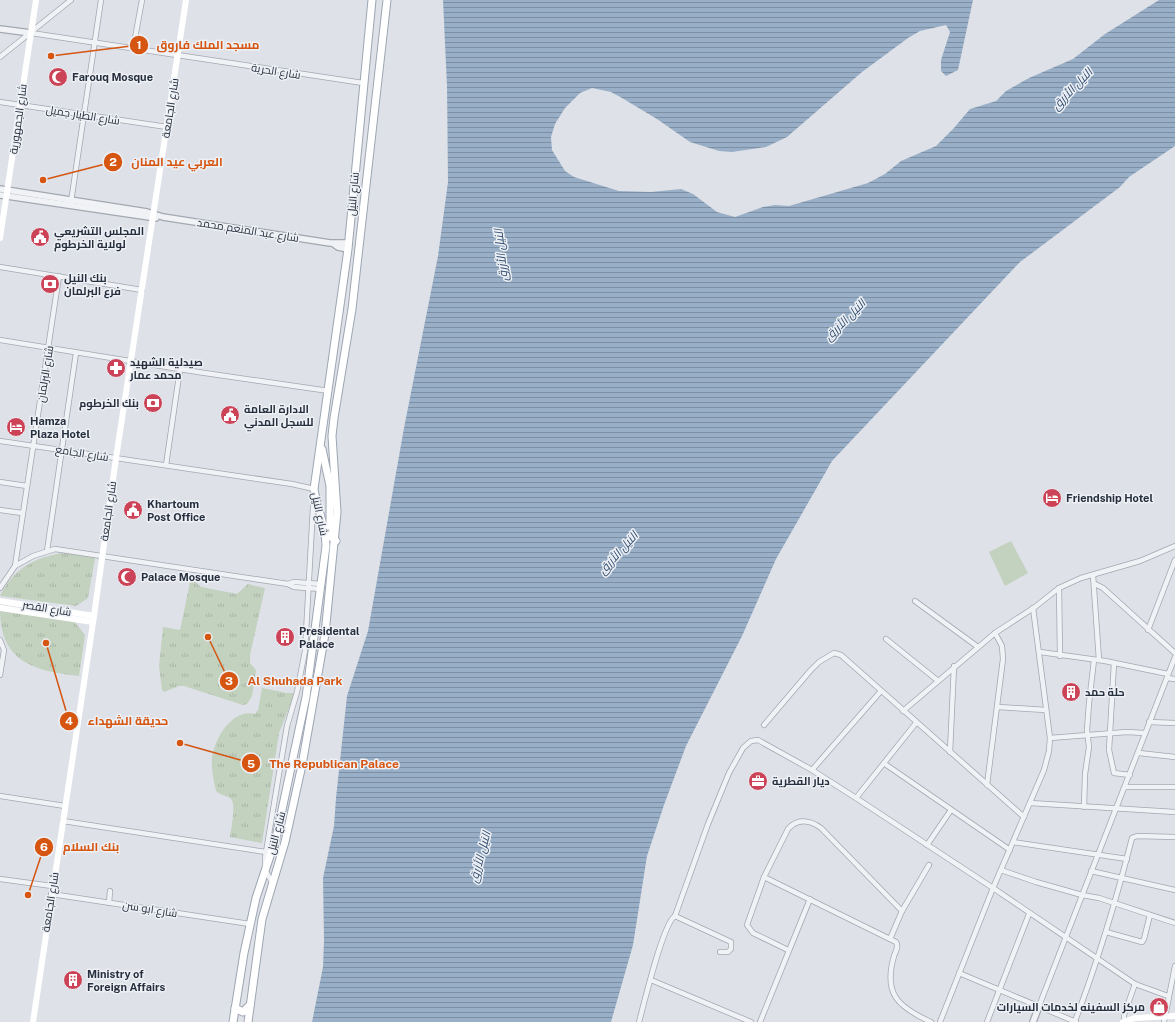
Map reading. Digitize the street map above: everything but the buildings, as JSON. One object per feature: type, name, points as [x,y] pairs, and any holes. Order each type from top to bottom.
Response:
[{"type":"main road","name":"شارع الجمهورية","points":[[0,238],[19,104],[36,0]]},
{"type":"main road","name":"شارع الجامعة","points":[[32,1022],[94,619],[130,362],[186,0]]},
{"type":"main road","name":"شارع النيل","points":[[233,1022],[250,924],[258,889],[265,870],[268,853],[281,815],[306,697],[322,587],[326,539],[314,489],[329,391],[348,246],[372,0]]},
{"type":"main road","name":"شارع النيل","points":[[248,1022],[262,919],[272,882],[280,860],[308,733],[331,587],[336,541],[338,496],[332,436],[351,314],[387,0]]},
{"type":"main road","points":[[340,309],[342,314],[346,316],[351,314]]},
{"type":"main road","points":[[321,443],[330,486],[332,509],[330,536],[336,541]]},
{"type":"main road","points":[[322,587],[331,587]]},
{"type":"main road","name":"شارع القصر","points":[[0,601],[94,619]]},
{"type":"main road","name":"شارع القصر","points":[[0,608],[94,619]]},
{"type":"main road","points":[[268,853],[280,860]]},
{"type":"main road","points":[[258,889],[264,891],[268,896]]},
{"type":"main road","points":[[235,1008],[243,1012],[250,1004]]},
{"type":"main road","points":[[1124,1022],[1135,1018],[1164,1020],[1175,1016]]},
{"type":"street","points":[[0,57],[71,0]]},
{"type":"street","points":[[70,202],[85,115],[101,0]]},
{"type":"street","points":[[133,49],[142,0]]},
{"type":"street","name":"شارع الحرية","points":[[0,29],[363,83]]},
{"type":"street","name":"شارع الطيار جميل","points":[[0,102],[167,127]]},
{"type":"street","name":"شارع عبد المنعم محمد","points":[[0,189],[7,193],[348,246]]},
{"type":"street","name":"شارع عبد المنعم محمد","points":[[0,195],[7,193]]},
{"type":"street","points":[[0,267],[142,290]]},
{"type":"street","name":"شارع البرلمان","points":[[15,566],[59,276]]},
{"type":"street","points":[[0,340],[130,362],[329,391]]},
{"type":"street","points":[[47,551],[76,353]]},
{"type":"street","points":[[166,465],[180,369]]},
{"type":"street","name":"شارع الجامع","points":[[0,441],[166,465],[314,489]]},
{"type":"street","points":[[0,482],[27,486]]},
{"type":"street","points":[[63,821],[268,853],[287,726],[302,671],[306,638],[309,555],[314,489]]},
{"type":"street","points":[[0,510],[22,513]]},
{"type":"street","points":[[903,711],[937,680],[995,633],[1033,608],[1059,588],[1074,581],[1140,561],[1175,548]]},
{"type":"street","points":[[0,588],[15,566],[33,556],[47,551],[65,550],[288,584],[309,582],[322,587]]},
{"type":"street","points":[[1148,630],[1175,560]]},
{"type":"street","points":[[1084,807],[1089,703],[1096,660],[1095,584],[1093,575]]},
{"type":"street","points":[[288,584],[294,587],[322,587]]},
{"type":"street","points":[[1095,584],[1103,588],[1175,653]]},
{"type":"street","points":[[1059,588],[1060,656]]},
{"type":"street","points":[[915,601],[978,647]]},
{"type":"street","points":[[940,1022],[993,888],[1030,803],[1050,751],[1050,738],[1040,652],[1033,608]]},
{"type":"street","points":[[987,785],[998,707],[1003,652],[995,633]]},
{"type":"street","points":[[0,640],[4,650],[0,675]]},
{"type":"street","points":[[886,640],[937,680]]},
{"type":"street","points":[[1040,652],[1114,663],[1175,679]]},
{"type":"street","points":[[764,725],[810,671],[819,662],[834,653],[845,658],[916,723],[1024,817]]},
{"type":"street","points":[[1033,1022],[1091,871],[1126,787],[1139,753],[1148,722],[1175,657]]},
{"type":"street","points":[[1114,663],[1109,750],[1114,773],[1130,775]]},
{"type":"street","points":[[950,752],[954,666]]},
{"type":"street","points":[[812,770],[881,691]]},
{"type":"street","points":[[998,707],[1046,710]]},
{"type":"street","points":[[1148,722],[1175,723]]},
{"type":"street","points":[[856,798],[916,723]]},
{"type":"street","points":[[1050,738],[1110,733],[1144,733]]},
{"type":"street","points":[[639,1022],[668,924],[675,916],[708,824],[729,773],[743,748],[751,741],[758,740],[812,770],[856,798],[1135,984],[1168,996]]},
{"type":"street","points":[[1139,753],[1175,757]]},
{"type":"street","points":[[884,764],[1010,850]]},
{"type":"street","points":[[1126,787],[1175,787]]},
{"type":"street","points":[[0,796],[65,806]]},
{"type":"street","points":[[1030,803],[1175,812]]},
{"type":"street","points":[[927,845],[951,810]]},
{"type":"street","points":[[788,950],[753,933],[747,925],[764,877],[788,829],[793,824],[806,821],[821,828],[902,911]]},
{"type":"street","points":[[959,973],[1076,1022],[1099,959],[1132,838],[1137,836],[1175,837]]},
{"type":"street","points":[[1013,842],[1098,856],[1127,859]]},
{"type":"street","points":[[890,939],[902,911],[929,865]]},
{"type":"street","points":[[265,870],[272,882]]},
{"type":"street","points":[[1001,870],[1082,895],[1099,898],[1113,904],[1175,923]]},
{"type":"street","points":[[1091,871],[1175,890]]},
{"type":"street","points":[[764,877],[898,943],[890,980],[892,991],[896,1000],[912,1014],[931,1022]]},
{"type":"street","points":[[0,879],[52,886]]},
{"type":"street","points":[[109,903],[110,891]]},
{"type":"street","name":"شارع ابو سن","points":[[51,894],[250,924]]},
{"type":"street","points":[[760,1022],[810,899]]},
{"type":"street","points":[[987,1022],[1029,914]]},
{"type":"street","points":[[1106,932],[1142,942],[1150,915]]},
{"type":"street","points":[[675,916],[728,939],[731,942],[731,949],[728,952],[720,952]]},
{"type":"street","points":[[1164,1020],[1175,966]]},
{"type":"street","points":[[651,980],[751,1022]]},
{"type":"street","points":[[1124,1022],[1124,1015],[1135,984]]},
{"type":"green space","points":[[1011,541],[1028,573],[1005,586],[989,552]]},
{"type":"green space","points":[[63,553],[79,554],[95,558],[88,598],[76,606],[0,596],[11,578],[26,566],[34,561]]},
{"type":"green space","points":[[191,578],[201,587],[237,594],[248,584],[265,588],[250,655],[250,663],[256,670],[252,696],[247,704],[243,705],[184,686],[179,686],[164,692],[162,690],[159,666],[163,627],[180,630]]},
{"type":"green space","points":[[0,609],[74,621],[85,635],[79,676],[34,667],[13,652],[6,641],[2,627]]},
{"type":"green space","points":[[262,688],[295,693],[279,733],[262,843],[230,837],[233,816],[232,800],[216,791],[212,759],[213,751],[220,734],[232,720],[247,713],[255,714],[258,710]]},
{"type":"water","name":"النيل الأزرق","points":[[443,0],[973,0],[958,70],[946,76],[941,71],[941,60],[950,32],[946,25],[920,31],[908,38],[862,72],[787,137],[766,147],[732,152],[719,151],[690,142],[657,119],[622,98],[611,92],[592,88],[580,93],[565,108],[555,124],[551,137],[552,150],[565,171],[574,177],[619,191],[651,192],[681,189],[693,194],[717,212],[735,217],[763,207],[775,205],[789,206],[868,183],[885,174],[901,161],[936,146],[970,109],[996,101],[1006,91],[1029,78],[1073,59],[1105,34],[1159,0],[1175,0],[1175,146],[1129,177],[1120,187],[1020,262],[832,461],[776,559],[742,636],[686,746],[664,805],[647,856],[633,945],[611,1022],[312,1022],[323,967],[323,878],[334,826],[347,696],[368,631],[404,428],[438,256],[448,182],[447,86]]},
{"type":"place","name":"مسجد الملك فاروق","points":[[51,56]]},
{"type":"place","name":"Farouq Mosque","points":[[58,77]]},
{"type":"place","name":"العربي عيد المنان","points":[[43,180]]},
{"type":"place","name":"المجلس التشريعي لولاية الخرطوم","points":[[40,237]]},
{"type":"place","name":"بنك النيل فرع البرلمان","points":[[50,284]]},
{"type":"place","name":"صيدلية الشهيد محمد عمار","points":[[116,368]]},
{"type":"place","name":"بنك الخرطوم","points":[[153,403]]},
{"type":"place","name":"الادارة العامة للسجل المدني","points":[[230,415]]},
{"type":"place","name":"Hamza Plaza Hotel","points":[[16,427]]},
{"type":"place","name":"Friendship Hotel","points":[[1052,498]]},
{"type":"place","name":"Khartoum Post Office","points":[[133,510]]},
{"type":"place","name":"Palace Mosque","points":[[127,577]]},
{"type":"place","name":"Al Shuhada Park","points":[[208,637]]},
{"type":"place","name":"Presidental Palace","points":[[285,637]]},
{"type":"place","name":"حديقة الشهداء","points":[[46,643]]},
{"type":"place","name":"حلة حمد","points":[[1071,692]]},
{"type":"place","name":"The Republican Palace","points":[[180,743]]},
{"type":"place","name":"ديار القطرية","points":[[758,781]]},
{"type":"place","name":"بنك السلام","points":[[28,895]]},
{"type":"place","name":"Ministry of Foreign Affairs","points":[[73,980]]},
{"type":"place","name":"مركز السفينه لخدمات السيارات","points":[[1159,1007]]}]
